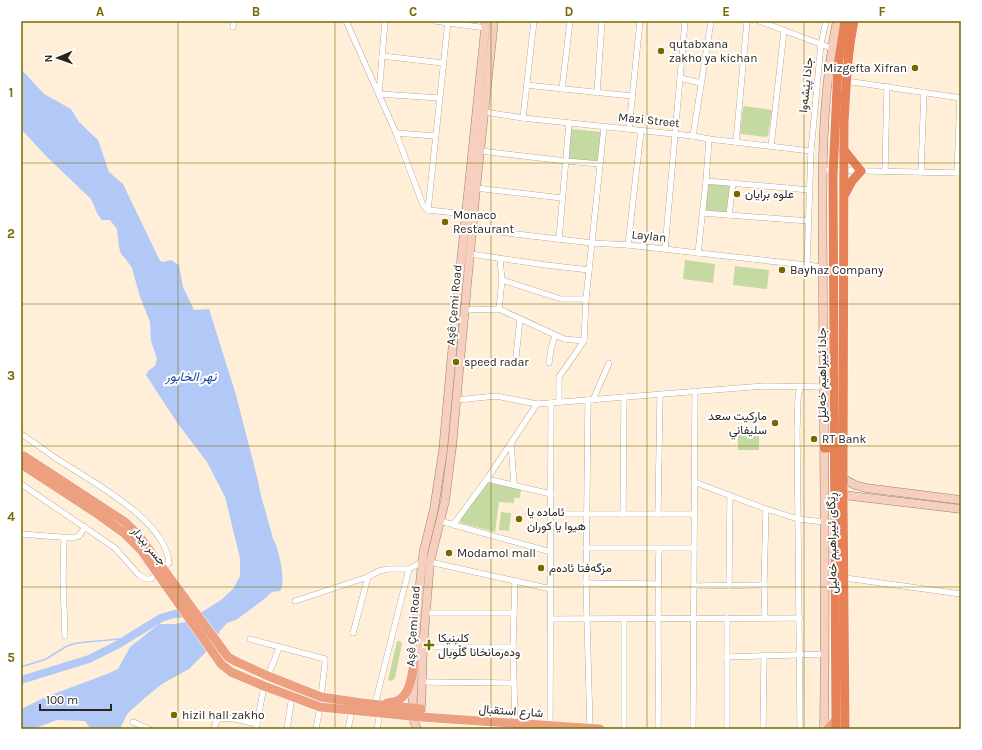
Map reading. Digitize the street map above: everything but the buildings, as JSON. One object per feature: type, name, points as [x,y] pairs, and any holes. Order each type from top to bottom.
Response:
[{"type":"highway","name":"جادا ئیبراهیم خەلیل","points":[[841,600],[834,448],[833,170],[838,66],[845,21]]},
{"type":"highway","name":"جادا ئیبراهیم خەلیل","points":[[844,357],[844,150],[846,81],[849,44],[854,21]]},
{"type":"highway","points":[[844,150],[861,171],[844,195]]},
{"type":"highway","name":"ڕێگای ئیبراهیم خەلیل","points":[[844,357],[843,495],[845,578],[841,600],[841,628],[845,729]]},
{"type":"highway","points":[[824,448],[834,448]]},
{"type":"highway","points":[[836,725],[841,628]]},
{"type":"main road","name":"Aşê Çemi Road","points":[[417,717],[414,664],[426,562],[440,521],[446,493],[457,400],[476,188],[494,21]]},
{"type":"main road","name":"جادا ئیبراهیم خەلیل","points":[[824,729],[825,654],[822,170],[828,74],[831,48],[837,21]]},
{"type":"main road","name":"Aşê Çemi Road","points":[[417,717],[422,682],[426,613],[426,562],[424,550],[434,508],[443,451],[455,317],[486,25]]},
{"type":"main road","name":"جسر بيدار","points":[[22,458],[125,522],[132,528],[228,657],[268,676],[321,697],[378,708]]},
{"type":"main road","name":"جسر بيدار","points":[[22,458],[124,533],[141,550],[221,664],[231,672],[264,686]]},
{"type":"main road","points":[[844,479],[855,485],[866,488],[961,500]]},
{"type":"main road","points":[[843,495],[961,509]]},
{"type":"main road","points":[[264,686],[320,707],[352,710],[378,708],[401,699],[408,687],[414,664]]},
{"type":"main road","name":"شارع استقبال","points":[[378,708],[417,717],[498,726],[515,723],[537,727],[550,726],[600,729]]},
{"type":"main road","points":[[828,729],[836,725]]},
{"type":"street","points":[[346,21],[396,133],[422,203],[428,210],[466,214]]},
{"type":"street","points":[[379,94],[385,21]]},
{"type":"street","points":[[435,21],[486,25]]},
{"type":"street","points":[[523,118],[534,21]]},
{"type":"street","points":[[562,89],[570,21]]},
{"type":"street","points":[[597,93],[602,21]]},
{"type":"street","points":[[629,129],[640,21]]},
{"type":"street","points":[[665,249],[685,21]]},
{"type":"street","points":[[693,136],[711,21]]},
{"type":"street","points":[[736,142],[747,21]]},
{"type":"street","points":[[759,21],[766,22],[784,31],[831,48]]},
{"type":"street","name":"جادا پێشەوا","points":[[807,265],[811,151],[821,44],[826,21]]},
{"type":"street","points":[[428,210],[448,22]]},
{"type":"street","points":[[771,146],[784,31]]},
{"type":"street","points":[[382,56],[443,63]]},
{"type":"street","points":[[680,78],[702,83]]},
{"type":"street","points":[[822,170],[959,173],[960,97],[846,81]]},
{"type":"street","points":[[526,85],[632,96]]},
{"type":"street","points":[[885,171],[887,86]]},
{"type":"street","points":[[922,172],[924,92]]},
{"type":"street","points":[[379,94],[439,98]]},
{"type":"street","name":"Mazi Street","points":[[485,112],[523,118],[641,130],[811,151]]},
{"type":"street","points":[[560,239],[569,123]]},
{"type":"street","points":[[559,402],[559,377],[584,341],[586,299],[604,126]]},
{"type":"street","points":[[628,245],[641,130]]},
{"type":"street","points":[[396,133],[435,136]]},
{"type":"street","points":[[698,253],[706,181],[708,139]]},
{"type":"street","points":[[481,150],[600,164]]},
{"type":"street","points":[[706,181],[810,190]]},
{"type":"street","points":[[729,215],[733,184]]},
{"type":"street","points":[[476,188],[562,198]]},
{"type":"street","points":[[702,213],[808,221]]},
{"type":"street","name":"Laylan","points":[[473,229],[823,267]]},
{"type":"street","points":[[470,254],[589,270]]},
{"type":"street","points":[[498,309],[502,280],[500,259]]},
{"type":"street","points":[[502,280],[561,299],[586,299]]},
{"type":"street","points":[[465,310],[498,309],[564,339],[584,341]]},
{"type":"street","points":[[516,357],[520,319]]},
{"type":"street","points":[[549,363],[550,349],[555,335]]},
{"type":"street","points":[[590,728],[586,583],[586,514],[590,400],[609,363]]},
{"type":"street","points":[[457,400],[496,396],[537,404],[765,386],[824,387]]},
{"type":"street","points":[[800,386],[797,430],[800,729]]},
{"type":"street","points":[[693,729],[695,391]]},
{"type":"street","points":[[658,514],[660,395]]},
{"type":"street","points":[[623,514],[624,397]]},
{"type":"street","points":[[550,726],[551,403]]},
{"type":"street","points":[[453,525],[487,479],[537,404]]},
{"type":"street","points":[[21,434],[54,457],[113,494],[143,518],[156,534],[168,556],[169,563],[151,579],[142,578],[115,548],[21,484]]},
{"type":"street","points":[[511,443],[514,485]]},
{"type":"street","points":[[487,479],[551,494]]},
{"type":"street","points":[[694,482],[766,509],[798,519],[824,522]]},
{"type":"street","points":[[729,586],[730,496]]},
{"type":"street","points":[[765,618],[764,585],[766,509]]},
{"type":"street","points":[[551,514],[694,514]]},
{"type":"street","points":[[440,521],[551,552]]},
{"type":"street","points":[[21,534],[73,538],[77,537],[85,527]]},
{"type":"street","points":[[64,538],[63,580],[65,636]]},
{"type":"street","points":[[586,548],[694,548]]},
{"type":"street","points":[[658,729],[659,549]]},
{"type":"street","points":[[295,601],[379,572],[409,569],[426,562],[551,589]]},
{"type":"street","points":[[377,729],[378,708],[409,569]]},
{"type":"street","points":[[353,633],[368,577]]},
{"type":"street","points":[[845,578],[961,594]]},
{"type":"street","points":[[515,580],[513,647],[515,723]]},
{"type":"street","points":[[586,583],[658,584]]},
{"type":"street","points":[[694,586],[764,585]]},
{"type":"street","points":[[426,613],[514,614]]},
{"type":"street","points":[[727,618],[727,729]]},
{"type":"street","points":[[551,619],[800,618]]},
{"type":"street","points":[[624,619],[624,729]]},
{"type":"street","points":[[250,639],[279,648],[325,659],[321,697]]},
{"type":"street","points":[[423,647],[513,647]]},
{"type":"street","points":[[214,729],[215,723],[223,718],[257,726],[264,686],[279,648]]},
{"type":"street","points":[[727,656],[825,654]]},
{"type":"street","points":[[763,729],[764,655]]},
{"type":"street","points":[[422,682],[514,684]]},
{"type":"street","points":[[287,729],[292,696]]},
{"type":"street","points":[[316,729],[320,707]]},
{"type":"street","points":[[348,729],[352,710]]},
{"type":"street","points":[[133,722],[150,729]]},
{"type":"green space","points":[[744,106],[772,110],[768,136],[766,137],[740,133]]},
{"type":"green space","points":[[571,129],[602,132],[598,163],[568,160]]},
{"type":"green space","points":[[708,184],[731,186],[728,213],[705,210]]},
{"type":"green space","points":[[685,260],[715,264],[713,283],[683,279]]},
{"type":"green space","points":[[735,266],[769,270],[767,289],[733,285]]},
{"type":"green space","points":[[759,431],[759,450],[738,450],[738,432]]},
{"type":"green space","points":[[487,482],[521,489],[520,498],[514,498],[514,503],[499,502],[495,532],[461,523],[460,520]]},
{"type":"green space","points":[[501,512],[511,513],[509,531],[499,530]]},
{"type":"green space","points":[[397,641],[400,641],[402,644],[395,678],[392,681],[388,680]]},
{"type":"water","name":"نهر الخابور","points":[[21,69],[44,94],[71,109],[79,122],[98,140],[109,172],[123,184],[160,261],[163,262],[171,260],[179,265],[183,287],[194,310],[209,309],[236,395],[257,477],[263,505],[259,514],[277,548],[282,570],[282,587],[280,591],[272,592],[236,620],[227,623],[220,631],[214,643],[189,669],[162,684],[147,696],[127,714],[120,729],[92,729],[85,721],[57,720],[33,729],[21,729],[21,709],[48,696],[118,669],[130,647],[159,624],[186,622],[221,600],[233,589],[240,576],[240,558],[225,497],[207,462],[178,424],[146,375],[148,371],[155,366],[157,359],[151,341],[150,322],[140,297],[132,268],[121,254],[117,229],[110,220],[102,220],[98,215],[91,199],[47,157],[21,129]]},
{"type":"waterway","name":"نهر الخابور","points":[[258,500],[268,535]]},
{"type":"waterway","name":"نهر الخابور","points":[[21,680],[89,659],[117,645],[161,618],[174,614],[190,613]]},
{"type":"waterway","points":[[21,667],[46,659],[67,646],[77,643],[130,638]]},
{"type":"place","name":"qutabxana zakho ya kichan","points":[[661,51]]},
{"type":"place","name":"Mizgefta Xifran","points":[[915,68]]},
{"type":"place","name":"علوه برايان","points":[[737,194]]},
{"type":"place","name":"Monaco Restaurant","points":[[445,222]]},
{"type":"place","name":"Bayhaz Company","points":[[782,270]]},
{"type":"place","name":"speed radar","points":[[456,362]]},
{"type":"place","name":"ماركيت سعد سليفاني","points":[[775,423]]},
{"type":"place","name":"RT Bank","points":[[814,439]]},
{"type":"place","name":"ئاماده یا هیوا یا کوران","points":[[519,519]]},
{"type":"place","name":"Modamol mall","points":[[449,553]]},
{"type":"place","name":"مزگەفتا ئادەم","points":[[541,568]]},
{"type":"place","name":"کلینیکا ودەرمانخانا گڵوبال","points":[[429,645]]},
{"type":"place","name":"hizil hall zakho","points":[[174,715]]}]
